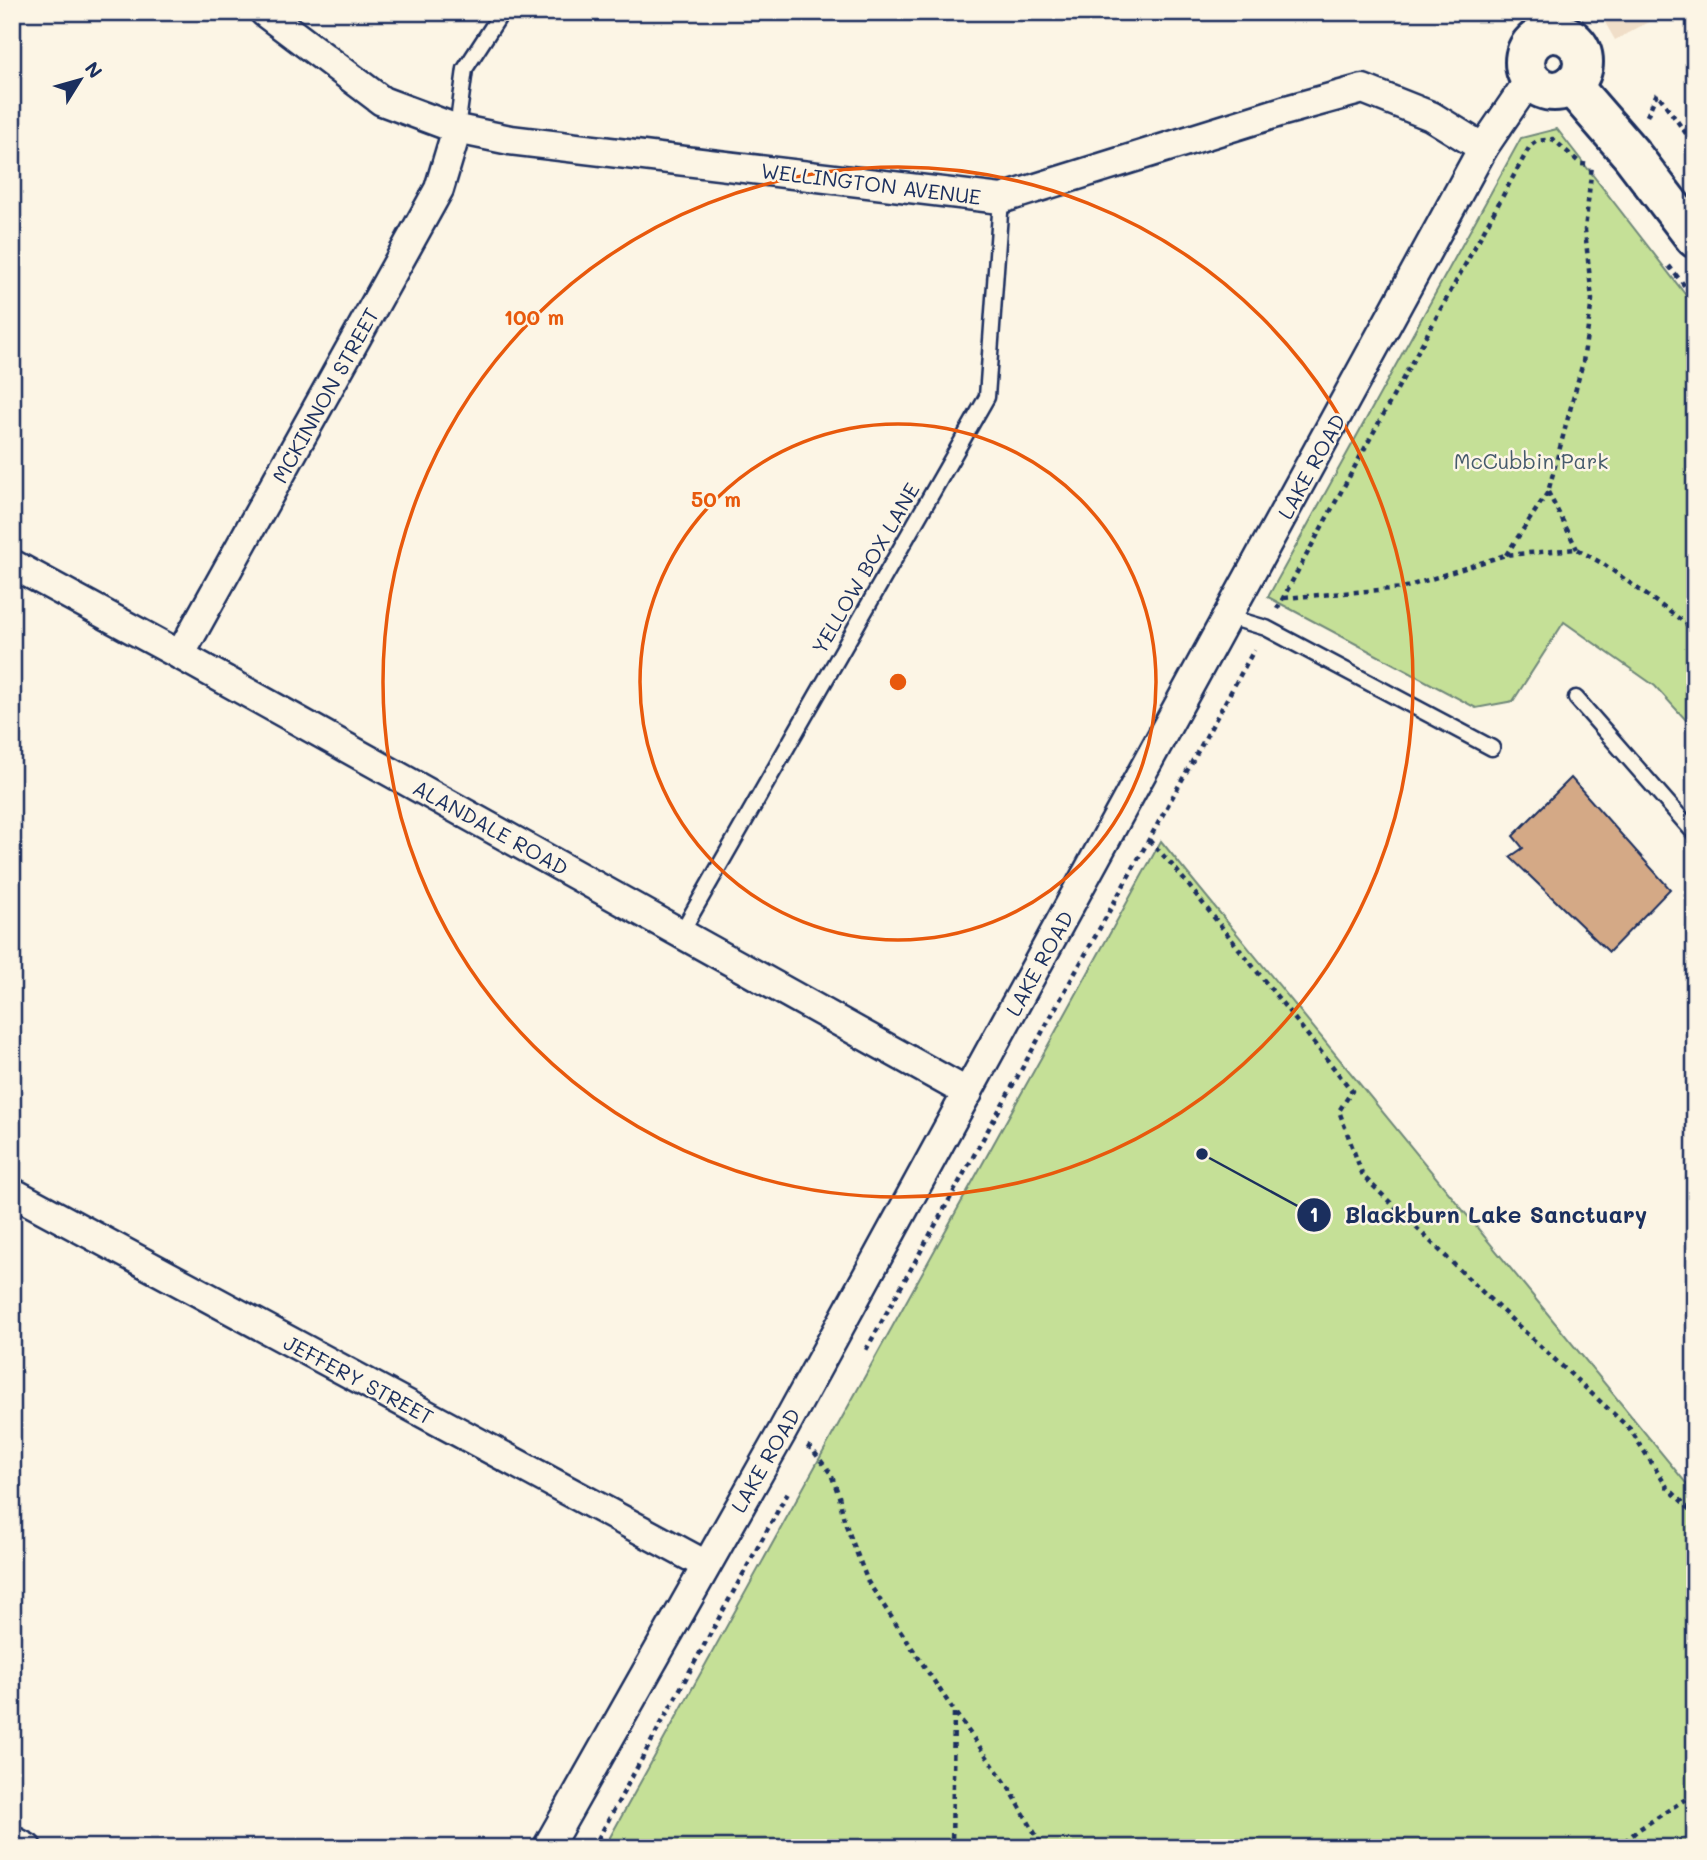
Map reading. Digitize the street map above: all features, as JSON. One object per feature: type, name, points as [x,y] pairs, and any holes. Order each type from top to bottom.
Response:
[{"type":"street","name":"WELLINGTON AVENUE","points":[[264,12],[382,100],[457,129],[510,140],[1001,199],[1283,111],[1363,89],[1431,116],[1483,148]]},
{"type":"street","points":[[1529,26],[1573,40],[1579,48],[1582,68],[1571,85],[1562,90],[1550,91],[1539,87],[1531,79],[1525,59],[1529,26]]},
{"type":"street","name":"LAKE ROAD","points":[[547,1848],[782,1433],[1483,148],[1531,79]]},
{"type":"street","points":[[1571,85],[1631,153],[1695,238]]},
{"type":"street","name":"MCKINNON STREET","points":[[180,655],[439,189],[457,129]]},
{"type":"street","name":"ALANDALE ROAD","points":[[12,565],[180,655],[968,1093]]},
{"type":"street","name":"JEFFERY STREET","points":[[12,1192],[706,1565]]},
{"type":"street","points":[[12,1840],[27,1848]]},
{"type":"lane","points":[[457,129],[465,69],[502,12]]},
{"type":"lane","name":"YELLOW BOX LANE","points":[[681,933],[987,397],[1001,199]]},
{"type":"lane","points":[[1229,617],[1266,628],[1492,748]]},
{"type":"lane","points":[[1576,698],[1695,834]]},
{"type":"path","points":[[866,1351],[1530,146],[1537,141],[1553,139],[1580,164],[1592,165],[1631,153],[1657,93],[1695,146]]},
{"type":"path","points":[[1506,555],[1548,492],[1583,362],[1592,300],[1585,230],[1592,165]]},
{"type":"path","points":[[1548,492],[1577,549],[1605,565],[1695,630]]},
{"type":"path","points":[[1283,598],[1403,588],[1506,555],[1577,549]]},
{"type":"path","points":[[1149,840],[1174,867],[1352,1091],[1339,1111],[1363,1176],[1507,1316],[1630,1429],[1667,1487],[1695,1514]]},
{"type":"path","points":[[805,1461],[812,1448],[831,1474],[844,1520],[868,1582],[1010,1789],[1043,1848]]},
{"type":"path","points":[[593,1848],[792,1485]]},
{"type":"path","points":[[952,1848],[954,1711]]},
{"type":"path","points":[[1617,1848],[1638,1830],[1695,1793]]},
{"type":"shaded area","points":[[1599,12],[1667,12],[1615,40]]},
{"type":"green space","name":"McCubbin Park","points":[[1557,129],[1695,307],[1695,730],[1655,686],[1564,622],[1513,701],[1476,708],[1268,597],[1521,138]]},
{"type":"green space","points":[[1161,841],[1695,1494],[1695,1848],[604,1848]]},
{"type":"building","points":[[1571,778],[1670,889],[1609,952],[1510,857],[1523,848],[1513,836]]},
{"type":"place","name":"Blackburn Lake Sanctuary","points":[[1202,1154]]}]
